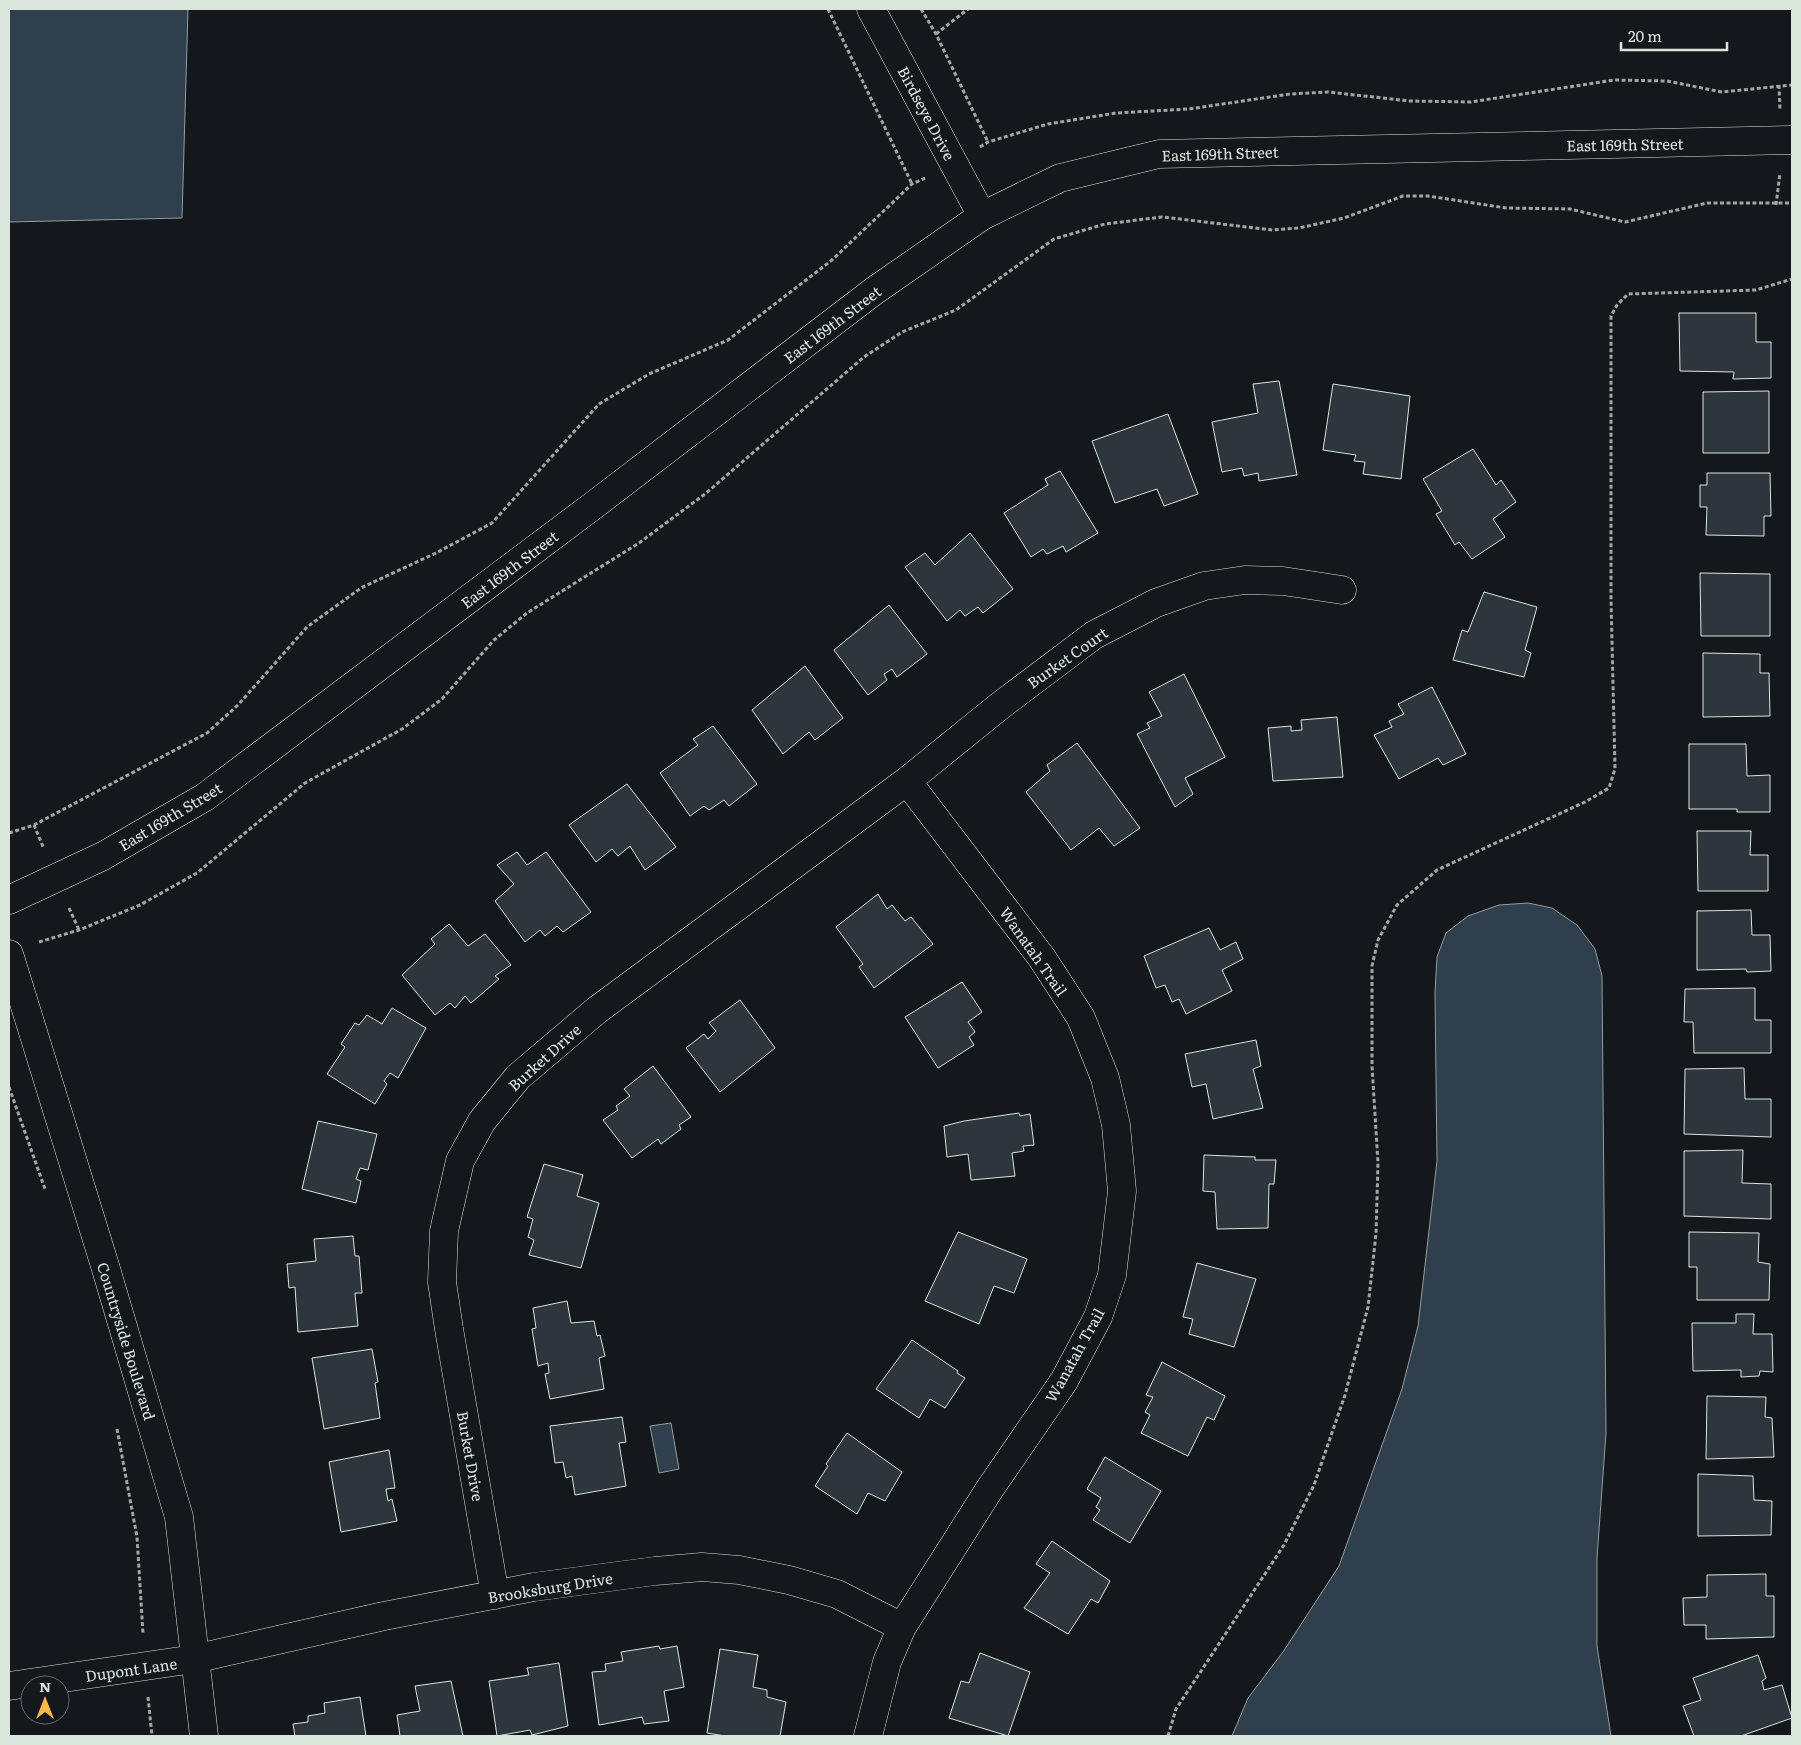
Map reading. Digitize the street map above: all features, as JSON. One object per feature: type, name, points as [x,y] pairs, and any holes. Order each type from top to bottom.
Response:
[{"type":"street","name":"Birdseye Drive","points":[[871,9],[982,216]]},
{"type":"street","name":"East 169th Street","points":[[9,900],[103,856],[205,797],[578,517],[874,291],[982,216],[1060,178],[1159,154],[1792,140]]},
{"type":"street","name":"Burket Court","points":[[906,781],[1001,704],[1094,635],[1156,603],[1204,586],[1245,580],[1283,581],[1342,590]]},
{"type":"street","name":"Burket Drive","points":[[494,1595],[442,1282],[444,1231],[460,1161],[482,1120],[525,1071],[597,1010],[906,781]]},
{"type":"street","name":"Wanatah Trail","points":[[868,1736],[886,1662],[902,1627],[989,1490],[1064,1381],[1098,1317],[1112,1275],[1122,1191],[1116,1125],[1106,1078],[1080,1018],[1042,958],[906,781]]},
{"type":"street","name":"Countryside Boulevard","points":[[9,955],[103,1260],[179,1517],[204,1736]]},
{"type":"street","name":"Brooksburg Drive","points":[[194,1660],[384,1616],[494,1595],[637,1573],[702,1567],[739,1570],[789,1580],[837,1594],[902,1627]]},
{"type":"street","name":"Dupont Lane","points":[[9,1686],[194,1660]]},
{"type":"path","points":[[828,9],[912,184]]},
{"type":"path","points":[[921,9],[936,34],[988,142]]},
{"type":"path","points":[[936,34],[968,9]]},
{"type":"path","points":[[9,955],[140,906],[198,873],[305,782],[402,729],[442,699],[494,640],[520,618],[640,543],[705,494],[864,356],[902,332],[956,310],[1054,239],[1105,224],[1162,217],[1273,230],[1299,228],[1344,218],[1403,196],[1428,196],[1506,208],[1570,209],[1625,222],[1707,204],[1792,203]]},
{"type":"path","points":[[1168,1736],[1176,1709],[1284,1545],[1314,1484],[1345,1395],[1366,1316],[1376,1234],[1378,1163],[1372,1066],[1372,966],[1378,940],[1397,906],[1437,870],[1585,802],[1609,788],[1615,769],[1611,599],[1611,316],[1616,305],[1628,294],[1756,290],[1792,279]]},
{"type":"path","points":[[9,1087],[48,1198]]},
{"type":"path","points":[[116,1422],[138,1537],[145,1666],[152,1736]]},
{"type":"water","points":[[9,9],[188,9],[182,218],[9,222]]},
{"type":"water","points":[[1528,903],[1552,908],[1577,925],[1595,949],[1602,976],[1606,1433],[1597,1558],[1597,1646],[1611,1736],[1232,1736],[1248,1698],[1283,1652],[1339,1566],[1402,1389],[1418,1326],[1437,1161],[1435,993],[1437,957],[1446,933],[1468,916],[1499,905]]},
{"type":"water","points":[[671,1423],[679,1469],[659,1473],[650,1426]]},
{"type":"building","points":[[1679,313],[1756,313],[1756,342],[1771,342],[1771,378],[1733,379],[1734,372],[1680,371]]},
{"type":"building","points":[[1279,381],[1297,475],[1259,481],[1258,473],[1244,476],[1242,468],[1222,472],[1212,422],[1258,413],[1253,384]]},
{"type":"building","points":[[1333,384],[1410,396],[1401,479],[1363,474],[1365,462],[1354,461],[1356,455],[1323,450]]},
{"type":"building","points":[[1769,391],[1769,453],[1703,453],[1703,392]]},
{"type":"building","points":[[1168,414],[1198,494],[1164,506],[1157,489],[1115,503],[1092,441]]},
{"type":"building","points":[[1473,449],[1496,485],[1501,480],[1516,502],[1493,519],[1505,537],[1472,559],[1459,542],[1455,545],[1436,514],[1442,511],[1423,479]]},
{"type":"building","points":[[1060,471],[1098,533],[1066,552],[1063,546],[1047,554],[1043,549],[1031,557],[1004,513],[1048,485],[1045,479]]},
{"type":"building","points":[[1707,473],[1770,473],[1771,516],[1764,516],[1764,536],[1706,535],[1707,507],[1700,507],[1700,485],[1707,485]]},
{"type":"building","points":[[970,533],[1013,589],[983,613],[978,607],[965,616],[960,610],[947,621],[905,567],[925,553],[935,565]]},
{"type":"building","points":[[1700,573],[1770,574],[1770,636],[1701,636]]},
{"type":"building","points":[[1484,592],[1537,607],[1525,650],[1531,653],[1524,677],[1453,660],[1462,630],[1468,632]]},
{"type":"building","points":[[889,605],[927,654],[897,677],[892,669],[884,674],[887,680],[868,695],[834,650]]},
{"type":"building","points":[[1703,653],[1760,654],[1760,673],[1769,673],[1770,716],[1703,717]]},
{"type":"building","points":[[805,666],[843,718],[815,740],[809,732],[783,754],[752,710]]},
{"type":"building","points":[[1184,674],[1225,757],[1185,778],[1193,794],[1175,807],[1137,734],[1150,728],[1147,723],[1162,716],[1149,692]]},
{"type":"building","points":[[1432,687],[1466,754],[1443,765],[1438,758],[1399,779],[1374,735],[1392,727],[1389,721],[1404,714],[1398,704]]},
{"type":"building","points":[[1337,717],[1343,777],[1273,781],[1268,728],[1291,726],[1291,731],[1302,730],[1301,720]]},
{"type":"building","points":[[713,726],[757,784],[729,806],[724,800],[709,810],[704,806],[690,816],[660,773],[698,745],[693,739]]},
{"type":"building","points":[[1077,743],[1140,828],[1114,846],[1099,828],[1071,850],[1026,792],[1050,771],[1047,765]]},
{"type":"building","points":[[1689,744],[1746,744],[1747,776],[1770,775],[1770,812],[1737,812],[1737,809],[1689,809]]},
{"type":"building","points":[[627,784],[676,847],[645,870],[630,846],[618,856],[612,849],[596,862],[569,825]]},
{"type":"building","points":[[1697,831],[1751,831],[1750,855],[1768,855],[1768,891],[1698,891]]},
{"type":"building","points":[[517,852],[527,865],[546,852],[591,912],[563,932],[557,926],[545,936],[540,930],[525,942],[495,901],[514,884],[497,865]]},
{"type":"building","points":[[878,894],[887,909],[892,905],[905,921],[911,917],[933,944],[874,988],[859,967],[863,964],[836,927]]},
{"type":"building","points":[[1751,910],[1752,935],[1770,935],[1771,971],[1747,972],[1746,969],[1697,970],[1697,911]]},
{"type":"building","points":[[449,924],[468,946],[485,934],[511,965],[495,976],[499,979],[471,1003],[465,996],[455,1008],[450,1003],[435,1015],[402,975],[435,944],[431,939]]},
{"type":"building","points":[[1209,928],[1220,950],[1236,942],[1243,959],[1222,970],[1232,991],[1186,1014],[1179,999],[1172,1002],[1165,985],[1156,988],[1144,956]]},
{"type":"building","points":[[962,982],[982,1012],[968,1022],[975,1032],[969,1037],[974,1045],[938,1068],[905,1017]]},
{"type":"building","points":[[1755,988],[1755,1020],[1771,1020],[1771,1053],[1694,1053],[1693,1022],[1684,1022],[1685,989]]},
{"type":"building","points":[[740,1000],[775,1048],[720,1092],[686,1048],[704,1034],[708,1039],[716,1031],[709,1023]]},
{"type":"building","points":[[392,1008],[426,1028],[398,1078],[390,1073],[384,1081],[387,1084],[375,1104],[327,1074],[345,1047],[341,1044],[355,1023],[359,1025],[367,1015],[382,1024]]},
{"type":"building","points":[[1256,1040],[1261,1066],[1253,1069],[1263,1108],[1213,1119],[1206,1084],[1192,1087],[1185,1054]]},
{"type":"building","points":[[653,1066],[691,1117],[679,1125],[681,1129],[661,1144],[658,1139],[632,1158],[603,1120],[618,1110],[616,1106],[630,1096],[624,1089]]},
{"type":"building","points":[[1744,1068],[1745,1099],[1771,1099],[1771,1137],[1684,1134],[1685,1069]]},
{"type":"building","points":[[1019,1113],[1020,1116],[1030,1114],[1034,1145],[1023,1146],[1024,1151],[1012,1153],[1015,1176],[971,1180],[968,1154],[947,1157],[944,1126],[964,1121]]},
{"type":"building","points":[[318,1121],[377,1134],[368,1170],[360,1168],[356,1179],[361,1181],[356,1203],[302,1189]]},
{"type":"building","points":[[1743,1150],[1742,1183],[1771,1184],[1771,1219],[1684,1216],[1684,1151]]},
{"type":"building","points":[[1204,1155],[1255,1157],[1255,1160],[1276,1160],[1274,1184],[1269,1184],[1268,1228],[1217,1229],[1215,1192],[1203,1191]]},
{"type":"building","points":[[544,1164],[583,1175],[577,1196],[599,1203],[581,1268],[529,1255],[534,1240],[528,1237],[533,1219],[527,1217]]},
{"type":"building","points":[[958,1232],[1027,1259],[1014,1293],[994,1286],[979,1324],[925,1301]]},
{"type":"building","points":[[1689,1232],[1759,1233],[1758,1262],[1770,1264],[1769,1300],[1697,1300],[1697,1267],[1689,1267]]},
{"type":"building","points":[[353,1236],[355,1256],[359,1256],[362,1293],[355,1293],[358,1326],[298,1332],[295,1287],[289,1288],[287,1264],[316,1261],[314,1239]]},
{"type":"building","points":[[1197,1263],[1256,1279],[1234,1347],[1189,1334],[1193,1319],[1183,1317]]},
{"type":"building","points":[[567,1301],[571,1323],[594,1321],[597,1336],[600,1335],[605,1356],[599,1358],[604,1389],[550,1399],[545,1374],[549,1373],[548,1363],[538,1366],[532,1329],[536,1328],[533,1308]]},
{"type":"building","points":[[1736,1314],[1754,1314],[1753,1334],[1772,1334],[1773,1372],[1760,1371],[1759,1376],[1741,1377],[1741,1370],[1693,1371],[1692,1323],[1736,1323]]},
{"type":"building","points":[[912,1340],[958,1371],[957,1373],[965,1378],[945,1408],[930,1399],[919,1418],[876,1389]]},
{"type":"building","points":[[372,1349],[378,1382],[375,1383],[380,1418],[324,1429],[312,1358]]},
{"type":"building","points":[[1162,1362],[1225,1396],[1214,1420],[1207,1417],[1188,1456],[1141,1433],[1150,1415],[1145,1412],[1153,1397],[1146,1395]]},
{"type":"building","points":[[1707,1396],[1766,1397],[1765,1417],[1772,1418],[1774,1457],[1706,1459]]},
{"type":"building","points":[[622,1417],[626,1442],[619,1443],[626,1486],[575,1495],[572,1476],[566,1478],[563,1462],[555,1463],[550,1426]]},
{"type":"building","points":[[847,1433],[902,1472],[885,1501],[868,1493],[857,1514],[815,1486],[828,1466],[826,1464]]},
{"type":"building","points":[[389,1450],[395,1488],[386,1489],[388,1501],[392,1499],[397,1521],[341,1532],[329,1462]]},
{"type":"building","points":[[1105,1457],[1161,1491],[1130,1543],[1093,1520],[1100,1510],[1096,1507],[1101,1498],[1087,1489]]},
{"type":"building","points":[[1698,1474],[1753,1476],[1754,1500],[1772,1501],[1771,1535],[1698,1536]]},
{"type":"building","points":[[1052,1541],[1110,1581],[1098,1603],[1091,1599],[1068,1634],[1024,1608],[1050,1573],[1036,1564]]},
{"type":"building","points":[[1766,1574],[1766,1596],[1774,1596],[1774,1637],[1706,1639],[1706,1625],[1684,1625],[1683,1598],[1707,1597],[1707,1575]]},
{"type":"building","points":[[659,1646],[660,1649],[677,1646],[684,1687],[664,1691],[669,1721],[644,1724],[642,1717],[599,1725],[592,1672],[606,1671],[605,1664],[623,1661],[621,1652]]},
{"type":"building","points":[[720,1649],[758,1655],[753,1687],[767,1690],[767,1697],[786,1702],[780,1736],[725,1736],[707,1733]]},
{"type":"building","points":[[980,1653],[1030,1672],[1008,1736],[949,1718],[961,1681],[969,1683]]},
{"type":"building","points":[[1758,1655],[1766,1678],[1762,1681],[1764,1690],[1782,1685],[1792,1718],[1741,1736],[1694,1736],[1683,1706],[1701,1700],[1693,1678]]},
{"type":"building","points":[[559,1663],[568,1726],[532,1735],[530,1730],[497,1736],[489,1681],[529,1675],[527,1668]]},
{"type":"building","points":[[451,1681],[463,1736],[400,1736],[397,1715],[420,1711],[415,1686]]},
{"type":"building","points":[[360,1697],[366,1736],[295,1736],[293,1724],[308,1722],[308,1716],[325,1713],[324,1703]]}]
